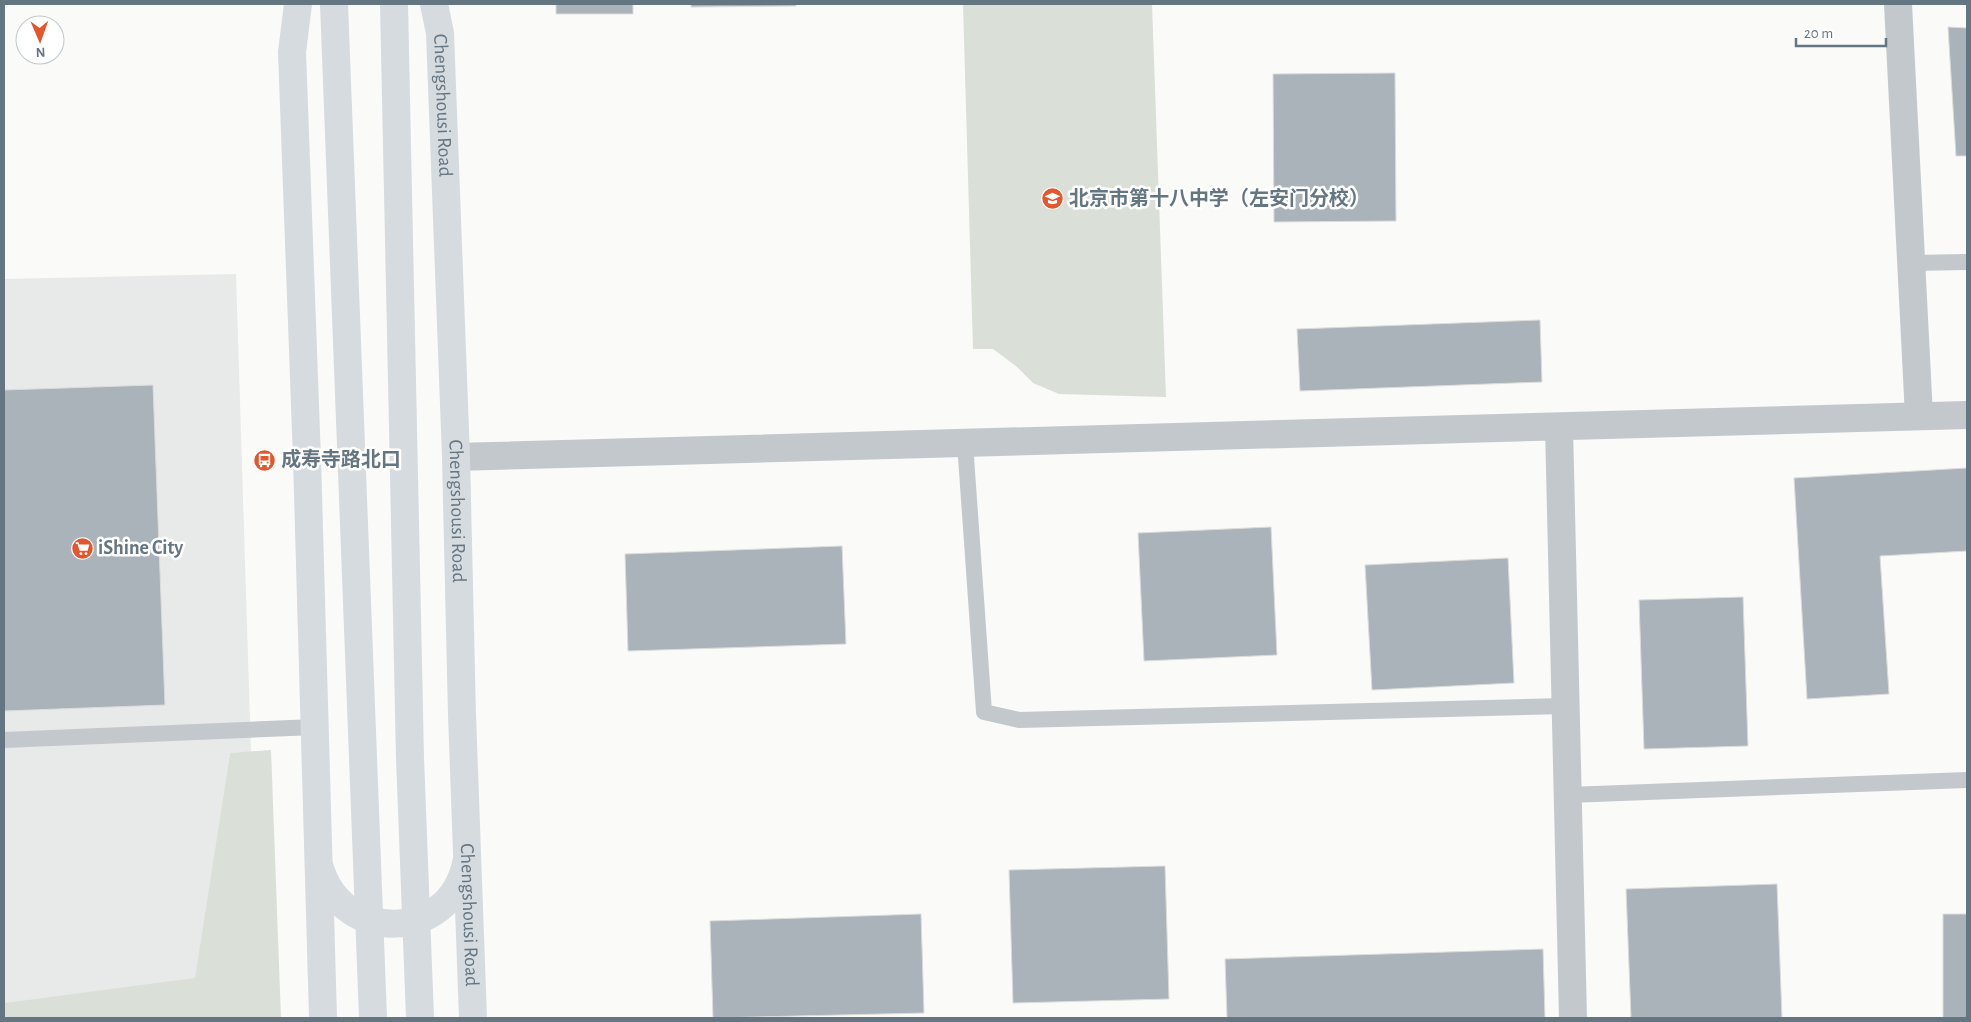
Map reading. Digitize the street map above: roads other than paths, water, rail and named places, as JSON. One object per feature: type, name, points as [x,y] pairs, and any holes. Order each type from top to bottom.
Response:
[{"type":"main road","points":[[298,4],[292,52],[307,459],[323,1018]]},
{"type":"main road","points":[[334,4],[372,1018]]},
{"type":"main road","points":[[394,4],[410,758],[420,1018]]},
{"type":"main road","name":"Chengshousi Road","points":[[434,4],[440,33],[456,457],[473,1018]]},
{"type":"main road","points":[[319,862],[324,879],[333,895],[345,908],[361,917],[378,923],[396,924],[414,922],[430,914],[445,903],[456,889],[464,874],[467,856]]},
{"type":"street","points":[[1898,4],[1919,416]]},
{"type":"street","points":[[456,457],[1967,415]]},
{"type":"street","points":[[1559,426],[1573,1018]]},
{"type":"lane","points":[[1911,263],[1967,262]]},
{"type":"lane","points":[[966,443],[984,712],[1019,720],[1566,706]]},
{"type":"lane","points":[[4,740],[315,727]]},
{"type":"lane","points":[[1568,795],[1967,780]]},
{"type":"place","name":"北京市第十八中学（左安门分校）","points":[[1053,199]]},
{"type":"place","name":"成寿寺路北口","points":[[265,460]]},
{"type":"place","name":"iShine City","points":[[82,548]]}]
